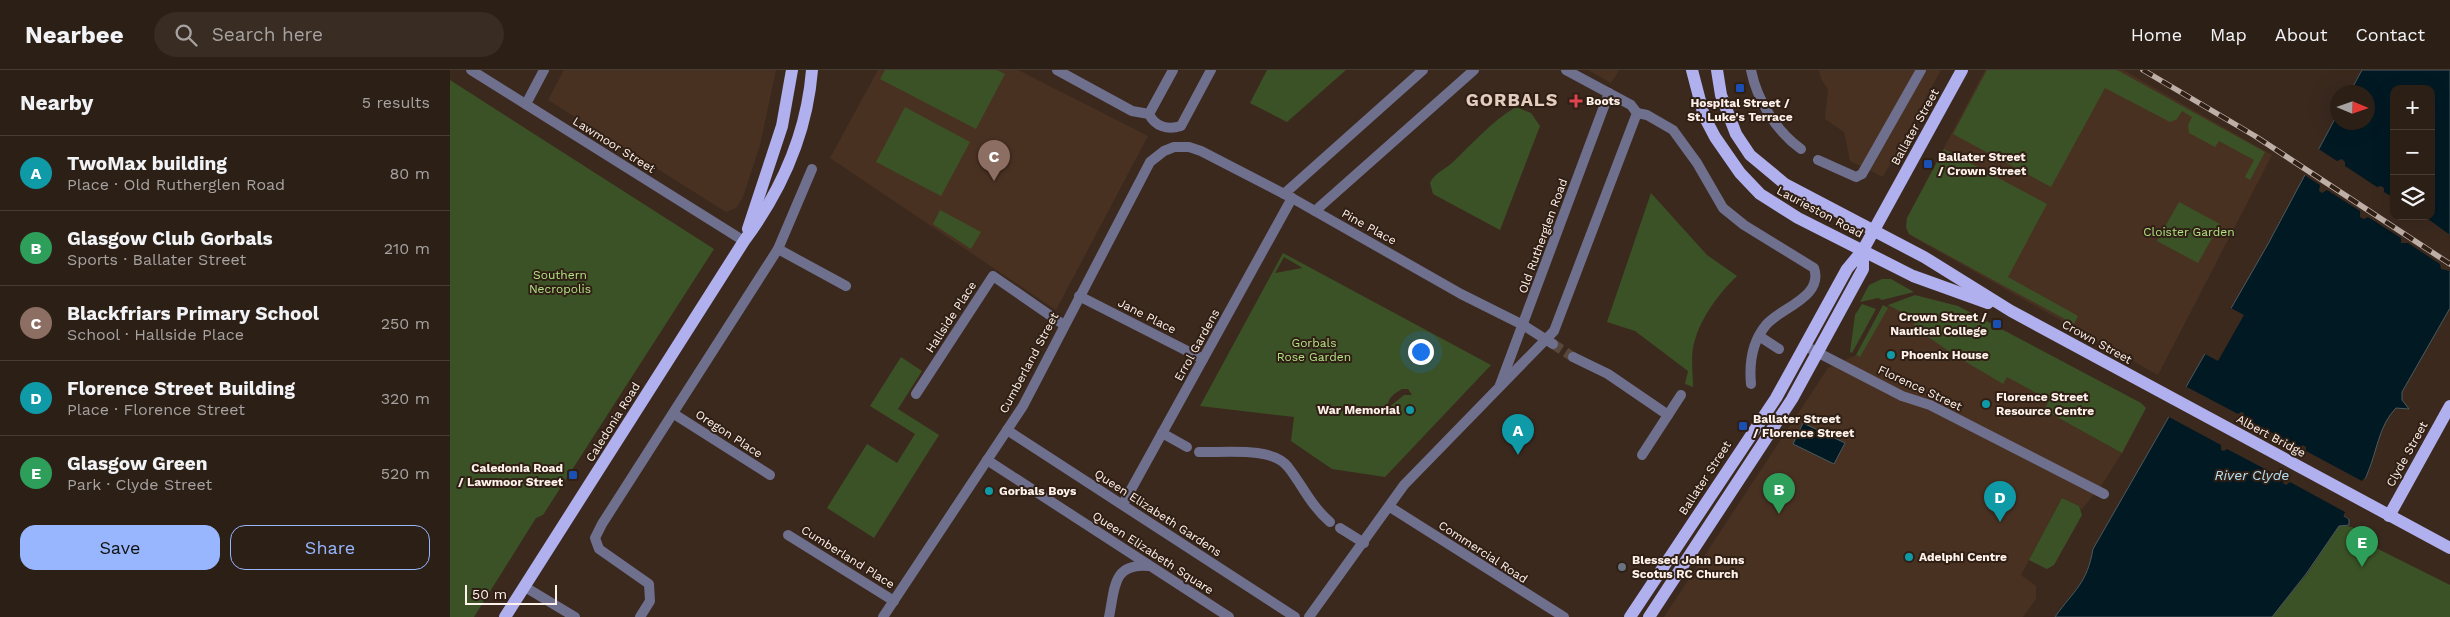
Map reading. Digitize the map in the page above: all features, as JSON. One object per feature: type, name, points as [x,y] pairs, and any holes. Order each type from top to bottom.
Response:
[{"type":"main road","name":"Caledonia Road","points":[[744,241],[782,126],[792,70]]},
{"type":"main road","name":"Caledonia Road","points":[[505,617],[744,241],[765,212],[784,176],[801,130],[812,70]]},
{"type":"main road","name":"Laurieston Road","points":[[1692,70],[1704,116],[1726,155],[1750,185],[1760,194],[1792,214],[1863,250]]},
{"type":"main road","name":"Laurieston Road","points":[[1717,70],[1721,95],[1733,128],[1750,155],[1785,184],[1874,230]]},
{"type":"main road","name":"Ballater Street","points":[[1630,617],[1776,398],[1847,269],[1863,250],[1962,70]]},
{"type":"main road","name":"Crown Street","points":[[1874,230],[1924,257],[2012,311],[2169,397]]},
{"type":"main road","name":"Ballater Street","points":[[1649,617],[1788,407],[1863,269],[1863,250]]},
{"type":"main road","name":"Crown Street","points":[[1863,250],[1913,276],[2012,311]]},
{"type":"main road","name":"Albert Bridge","points":[[2169,397],[2450,548]]},
{"type":"main road","name":"Clyde Street","points":[[2389,516],[2450,406]]},
{"type":"street","name":"Lawmoor Street","points":[[471,70],[744,241]]},
{"type":"street","points":[[526,104],[544,70]]},
{"type":"street","points":[[1057,70],[1132,111],[1149,114]]},
{"type":"street","points":[[1149,114],[1173,70]]},
{"type":"street","points":[[1149,114],[1152,120],[1161,126],[1175,128],[1181,126],[1211,70]]},
{"type":"street","name":"Errol Gardens","points":[[1123,504],[1204,359],[1288,196],[1423,70]]},
{"type":"street","points":[[1315,211],[1474,70]]},
{"type":"street","points":[[1566,70],[1631,105],[1637,113],[1647,115],[1673,130],[1696,163],[1723,208],[1744,225],[1814,268],[1816,277],[1808,294],[1776,315],[1759,336],[1750,362],[1751,384]]},
{"type":"street","points":[[1750,70],[1765,106],[1784,134],[1801,149]]},
{"type":"street","name":"Ballater Street","points":[[1818,160],[1856,177],[1866,168],[1921,70]]},
{"type":"street","name":"Old Rutherglen Road","points":[[1498,388],[1609,93]]},
{"type":"street","name":"Old Rutherglen Road","points":[[1309,617],[1404,485],[1498,388],[1550,343],[1560,322],[1637,113]]},
{"type":"street","name":"Pine Place","points":[[1174,147],[1189,147],[1201,151],[1288,196],[1461,294],[1523,325],[1550,343]]},
{"type":"street","name":"Cumberland Street","points":[[883,617],[1023,406],[1150,162],[1164,151],[1174,147]]},
{"type":"street","points":[[640,617],[650,601],[650,584],[600,550],[595,538],[602,524],[778,249],[812,169]]},
{"type":"street","points":[[778,249],[846,286]]},
{"type":"street","name":"Hallside Place","points":[[916,394],[993,276],[1064,325]]},
{"type":"street","name":"Jane Place","points":[[1079,296],[1204,359]]},
{"type":"street","points":[[1759,336],[1779,349]]},
{"type":"street","name":"Florence Street","points":[[1805,346],[1902,396],[1930,405],[2104,494]]},
{"type":"street","points":[[1573,357],[1608,374],[1668,415]]},
{"type":"street","points":[[1642,455],[1680,395]]},
{"type":"street","name":"Oregon Place","points":[[674,414],[770,475]]},
{"type":"street","name":"Queen Elizabeth Gardens","points":[[1007,430],[1295,617]]},
{"type":"street","points":[[1162,434],[1187,447]]},
{"type":"street","points":[[1198,452],[1258,453],[1274,456],[1287,465],[1318,512],[1330,522]]},
{"type":"street","name":"Queen Elizabeth Square","points":[[987,460],[1229,617]]},
{"type":"street","name":"Commercial Road","points":[[1390,506],[1564,617]]},
{"type":"street","points":[[1340,528],[1364,543]]},
{"type":"street","name":"Cumberland Place","points":[[788,535],[894,601]]},
{"type":"street","points":[[1109,617],[1116,580],[1122,571],[1136,565],[1149,566]]},
{"type":"street","points":[[524,587],[575,617]]},
{"type":"shaded area","points":[[564,70],[776,70],[760,145],[743,197],[736,208],[726,212],[548,100]]},
{"type":"shaded area","points":[[878,70],[1018,70],[1148,136],[1056,310],[830,158]]},
{"type":"shaded area","points":[[1588,70],[1619,70],[1611,83]]},
{"type":"shaded area","points":[[1819,70],[1941,70],[1883,177],[1850,161],[1844,132],[1825,119],[1828,89],[1821,79]]},
{"type":"shaded area","points":[[1985,70],[2123,70],[2272,155],[2158,375],[1913,237],[1907,231],[1907,218]]},
{"type":"shaded area","points":[[1888,305],[1917,320],[2002,383],[2006,376],[2049,400],[2044,410],[2122,453],[2101,486],[2081,510],[2079,506],[2062,498],[2021,575],[2036,586],[2036,599],[2023,617],[1664,617],[1828,368],[1856,355],[1860,357]]},
{"type":"green space","points":[[885,70],[997,70],[1005,74],[976,129],[880,79]]},
{"type":"green space","points":[[1267,70],[1346,70],[1287,122],[1250,103]]},
{"type":"green space","points":[[1987,70],[2117,70],[2265,152],[2250,180],[2245,177],[2254,160],[2219,141],[2215,147],[2189,133],[2188,125],[2192,117],[2182,111],[2177,119],[2170,122],[2105,88],[2051,187],[1953,134]]},
{"type":"green space","name":"Southern Necropolis","points":[[450,80],[714,249],[543,515],[536,518],[474,617],[450,617]]},
{"type":"green space","points":[[905,107],[970,142],[941,196],[876,162]]},
{"type":"green space","points":[[1516,107],[1531,113],[1540,126],[1500,230],[1433,194],[1430,183],[1435,176],[1453,162],[1491,126]]},
{"type":"green space","points":[[1944,149],[2047,204],[2008,277],[2078,316],[2074,324],[1909,234],[1906,227],[1907,218]]},
{"type":"green space","points":[[1651,193],[1707,255],[1737,276],[1716,300],[1699,328],[1692,353],[1693,387],[1685,384],[1688,371],[1635,331],[1607,322]]},
{"type":"green space","name":"Cloister Garden","points":[[2179,202],[2220,224],[2198,263],[2157,241]]},
{"type":"green space","points":[[940,210],[981,232],[971,249],[933,224]]},
{"type":"green space","name":"Gorbals Rose Garden","points":[[1283,253],[1491,365],[1385,477],[1332,469],[1291,441],[1294,417],[1200,406]],"holes":[[[1284,257],[1301,267],[1302,268],[1275,273]],[[1402,389],[1408,389],[1412,395],[1404,395],[1388,408],[1390,399]]]},
{"type":"green space","points":[[1882,279],[1891,279],[1914,292],[1882,300],[1878,298],[1860,302],[1869,285]]},
{"type":"green space","points":[[1915,295],[1958,306],[2141,403],[2146,408],[2122,453],[2044,410],[2049,400],[2007,377],[2003,384],[1951,353],[1913,326],[1916,320],[1888,305]]},
{"type":"green space","points":[[1862,304],[1876,309],[1852,353],[1850,352],[1855,315]]},
{"type":"green space","points":[[1883,305],[1888,308],[1860,357],[1856,355]]},
{"type":"green space","points":[[901,357],[922,371],[898,409],[939,435],[874,538],[827,508],[867,444],[897,463],[915,434],[870,406]]},
{"type":"green space","points":[[2062,498],[2079,506],[2082,515],[2054,565],[2047,569],[2029,560]]},
{"type":"green space","points":[[2339,526],[2350,526],[2358,530],[2372,546],[2450,585],[2450,617],[2272,617],[2307,574]]},
{"type":"water","name":"River Clyde","points":[[2362,70],[2450,70],[2450,308],[2402,392],[2402,400],[2409,409],[2396,408],[2386,422],[2366,477],[2344,516],[2349,519],[2349,525],[2339,526],[2306,574],[2272,617],[2055,617],[2083,579],[2093,549],[2268,244],[2330,128],[2330,130],[2375,130],[2375,85],[2354,85]]},
{"type":"water","points":[[1803,423],[1845,443],[1834,464],[1793,444]]},
{"type":"pier","points":[[2317,148],[2337,161],[2342,159],[2345,162],[2345,166],[2377,187],[2381,186],[2384,188],[2384,192],[2390,196],[2390,220],[2429,220],[2450,235],[2450,271],[2441,269],[2440,264],[2408,243],[2401,243],[2401,238],[2368,217],[2364,219],[2360,217],[2360,211],[2327,190],[2322,193],[2319,191],[2320,185],[2303,174]]},
{"type":"pier","points":[[2229,307],[2244,315],[2218,361],[2203,353]]},
{"type":"pier","points":[[2185,386],[2238,414],[2244,413],[2244,418],[2300,448],[2303,445],[2306,447],[2306,451],[2362,481],[2364,478],[2366,479],[2347,515],[2351,517],[2349,519],[2344,516],[2345,512],[2290,482],[2286,485],[2283,483],[2284,479],[2227,449],[2221,450],[2221,445],[2167,416]]},
{"type":"tunnel","points":[[1553,344],[1573,357]]},
{"type":"railway","points":[[2143,70],[2255,136],[2450,264]]},
{"type":"place","name":"Hospital Street / St. Luke's Terrace","points":[[1740,88]]},
{"type":"place","name":"Boots","points":[[1576,101]]},
{"type":"place","name":"Ballater Street / Crown Street","points":[[1928,164]]},
{"type":"place","name":"Blackfriars Primary School","points":[[994,181]]},
{"type":"place","name":"Crown Street / Nautical College","points":[[1997,324]]},
{"type":"place","name":"Phoenix House","points":[[1891,355]]},
{"type":"place","name":"Florence Street Resource Centre","points":[[1986,404]]},
{"type":"place","name":"War Memorial","points":[[1410,410]]},
{"type":"place","name":"Ballater Street / Florence Street","points":[[1743,426]]},
{"type":"place","name":"TwoMax building","points":[[1518,455]]},
{"type":"place","name":"Caledonia Road / Lawmoor Street","points":[[573,475]]},
{"type":"place","name":"Gorbals Boys","points":[[989,491]]},
{"type":"place","name":"Glasgow Club Gorbals","points":[[1779,514]]},
{"type":"place","name":"Florence Street Building","points":[[2000,522]]},
{"type":"place","name":"Adelphi Centre","points":[[1909,557]]},
{"type":"place","name":"Blessed John Duns Scotus RC Church","points":[[1622,567]]},
{"type":"place","name":"Glasgow Green","points":[[2362,567]]},
{"type":"district","name":"GORBALS","points":[[1512,100]]}]
